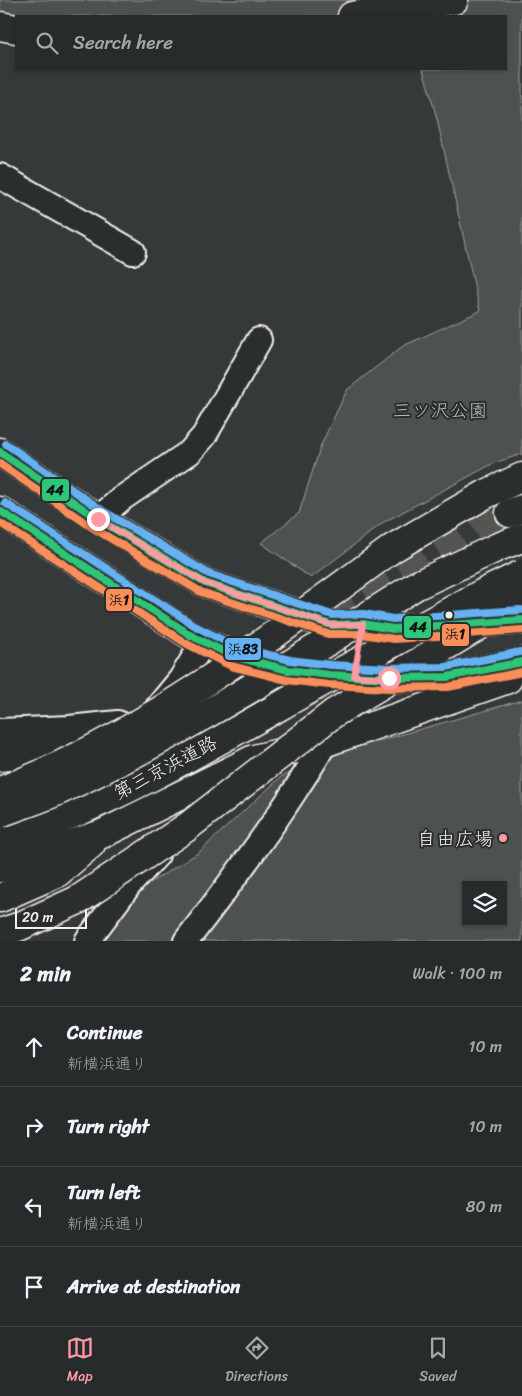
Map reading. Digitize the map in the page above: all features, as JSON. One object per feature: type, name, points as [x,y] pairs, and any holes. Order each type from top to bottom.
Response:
[{"type":"main road","points":[[357,15],[417,2],[454,0]]},
{"type":"main road","points":[[0,26],[15,29]]},
{"type":"main road","points":[[0,452],[98,519],[205,583],[331,625],[363,624],[393,629],[522,620]]},
{"type":"main road","points":[[0,791],[48,771],[136,725],[183,697],[394,548],[486,494],[522,477]]},
{"type":"main road","points":[[4,514],[203,643],[233,656],[288,670],[389,678],[447,677],[522,662]]},
{"type":"main road","points":[[0,813],[59,791],[177,731],[304,656],[415,586],[498,547],[522,538]]},
{"type":"main road","name":"第三京浜道路","points":[[0,841],[87,807],[148,778],[483,592],[522,574]]},
{"type":"main road","points":[[0,933],[78,900],[187,827],[334,713],[522,600]]},
{"type":"main road","points":[[0,757],[30,754],[80,743],[288,670],[363,624]]},
{"type":"main road","points":[[0,868],[102,834],[254,759],[326,742],[514,677],[522,671]]},
{"type":"main road","points":[[0,898],[57,873],[102,834]]},
{"type":"street","points":[[0,176],[133,252]]},
{"type":"street","points":[[98,519],[121,499],[190,452],[200,441],[221,409],[258,340]]},
{"type":"street","points":[[186,941],[287,803],[326,742],[354,676],[363,624]]},
{"type":"street","points":[[0,731],[69,728],[146,720],[181,679],[203,643]]},
{"type":"street","points":[[87,941],[129,885],[195,814],[234,784],[326,742]]},
{"type":"green space","name":"三ツ沢公園","points":[[0,0],[522,0],[522,454],[494,463],[384,522],[311,578],[261,543],[299,513],[321,445],[347,390],[403,346],[480,311],[437,119],[423,70],[507,70],[507,15],[15,15],[0,26]]},
{"type":"green space","points":[[522,700],[522,941],[102,941],[140,889],[198,853],[282,776],[351,749]]},
{"type":"tunnel","points":[[334,623],[404,575],[510,513]]},
{"type":"transit line","name":"浜83","points":[[6,444],[103,511],[209,574],[332,615],[364,614],[393,619],[521,610]]},
{"type":"transit line","name":"44","points":[[0,452],[98,519],[205,583],[331,625],[363,624],[393,629],[522,620]]},
{"type":"transit line","name":"浜1","points":[[0,464],[93,528],[201,592],[328,634],[362,634],[394,639],[522,630]]},
{"type":"transit line","name":"浜83","points":[[5,503],[197,627],[236,647],[290,660],[331,665],[389,668],[446,667],[520,652]]},
{"type":"transit line","name":"44","points":[[0,511],[192,636],[233,656],[288,670],[330,675],[389,678],[447,677],[522,662]]},
{"type":"transit line","name":"浜1","points":[[0,523],[187,644],[231,666],[287,680],[329,685],[388,688],[448,687],[522,672]]},
{"type":"place","name":"自由広場","points":[[503,838]]},
{"type":"route","points":[[98,519],[205,583],[331,625],[363,624],[354,676],[389,678]]}]
